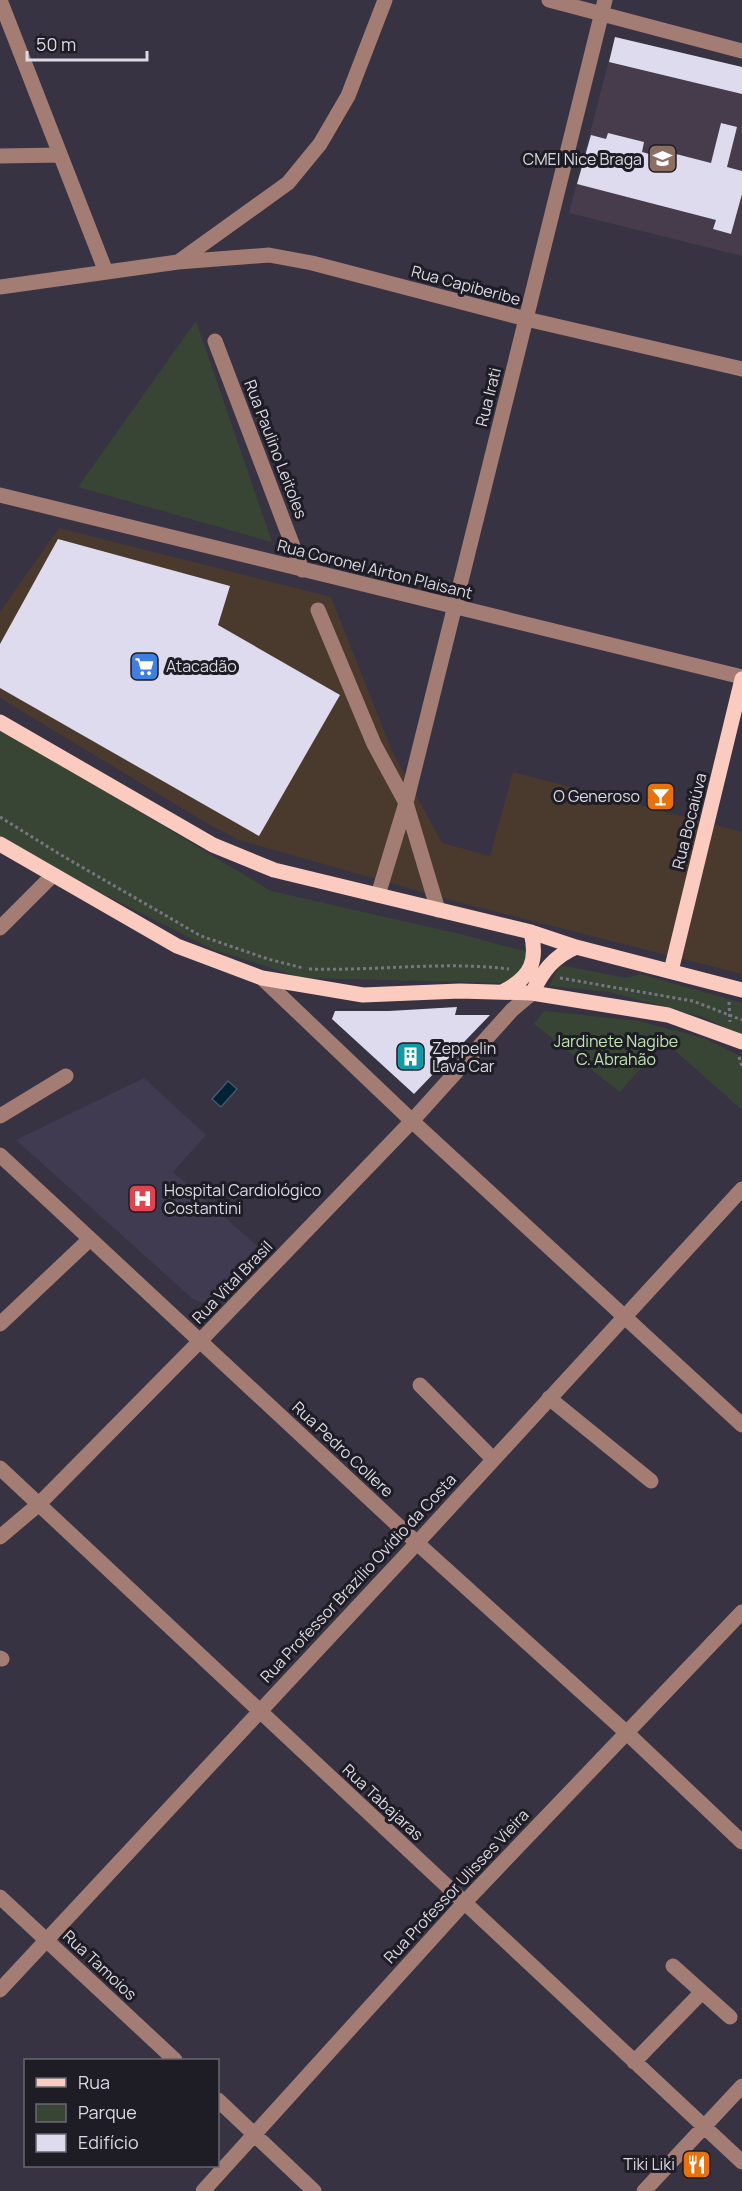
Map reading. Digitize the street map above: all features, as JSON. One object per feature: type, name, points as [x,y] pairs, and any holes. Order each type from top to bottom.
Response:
[{"type":"main road","name":"Rua Bocaiúva","points":[[671,971],[742,678]]},
{"type":"main road","points":[[0,722],[223,850],[274,870],[531,932],[576,947],[742,990]]},
{"type":"main road","points":[[0,844],[177,946],[262,978],[363,995],[504,991],[532,993],[668,1014],[742,1042]]},
{"type":"main road","points":[[504,991],[518,984],[528,972],[534,959],[531,932]]},
{"type":"main road","points":[[532,993],[551,962],[576,947]]},
{"type":"street","points":[[0,0],[106,272]]},
{"type":"street","points":[[178,262],[288,183],[320,144],[348,96],[385,0]]},
{"type":"street","points":[[549,0],[604,7],[742,51]]},
{"type":"street","name":"Rua Irati","points":[[378,895],[406,803],[604,7]]},
{"type":"street","points":[[0,156],[60,155]]},
{"type":"street","name":"Rua Capiberibe","points":[[0,287],[178,262],[269,255],[312,263],[526,319],[742,369]]},
{"type":"street","name":"Rua Paulino Leitoles","points":[[215,342],[302,570]]},
{"type":"street","name":"Rua Coronel Airton Plaisant","points":[[0,495],[742,678]]},
{"type":"street","points":[[318,610],[374,744],[406,803],[438,910]]},
{"type":"street","points":[[0,928],[52,876]]},
{"type":"street","points":[[262,978],[412,1121],[742,1425]]},
{"type":"street","name":"Rua Vital Brasil","points":[[0,1537],[39,1504],[200,1341],[412,1121],[512,1010],[532,993]]},
{"type":"street","points":[[0,1116],[66,1076]]},
{"type":"street","name":"Rua Pedro Collere","points":[[0,1155],[417,1543],[627,1733],[742,1842]]},
{"type":"street","name":"Rua Professor Brazílio Ovídio da Costa","points":[[0,1989],[417,1543],[742,1189]]},
{"type":"street","points":[[0,1324],[90,1239]]},
{"type":"street","points":[[420,1385],[493,1459]]},
{"type":"street","points":[[549,1398],[651,1481]]},
{"type":"street","name":"Rua Tabajaras","points":[[0,1468],[742,2162]]},
{"type":"street","name":"Rua Professor Ulisses Vieira","points":[[203,2191],[464,1903],[742,1612]]},
{"type":"street","name":"Rua Tamoios","points":[[0,1896],[174,2059]]},
{"type":"street","points":[[673,1966],[730,2017]]},
{"type":"street","points":[[634,2062],[702,1992]]},
{"type":"street","points":[[644,2191],[742,2086]]},
{"type":"street","points":[[219,2101],[314,2191]]},
{"type":"path","points":[[0,817],[201,936],[268,959],[309,969],[480,965],[516,969]]},
{"type":"path","points":[[555,977],[693,1001],[742,1020]]},
{"type":"shaded area","name":"CMEI Nice Braga","points":[[615,37],[742,67],[742,256],[569,213]]},
{"type":"shaded area","points":[[59,528],[331,597],[392,751],[442,843],[490,856],[513,772],[742,832],[742,974],[454,901],[239,840],[210,825],[0,698],[0,612]]},
{"type":"shaded area","name":"Hospital Cardiológico Costantini","points":[[144,1078],[206,1135],[173,1172],[257,1246],[210,1300],[205,1302],[193,1299],[16,1140]]},
{"type":"green space","points":[[196,321],[272,542],[78,487]]},
{"type":"green space","points":[[0,728],[271,891],[460,934],[532,953],[512,983],[302,978],[212,949],[42,863],[0,837]]},
{"type":"green space","points":[[560,965],[626,978],[640,974],[742,1003],[742,1036],[703,1017],[609,992],[549,986]]},
{"type":"green space","name":"Jardinete Nagibe C. Abrahão","points":[[544,1011],[639,1021],[706,1039],[742,1057],[742,1110],[664,1041],[620,1092],[534,1024]]},
{"type":"water","points":[[228,1081],[237,1089],[221,1107],[212,1099]]},
{"type":"building","points":[[615,37],[742,67],[742,94],[609,62]]},
{"type":"building","points":[[721,123],[737,127],[727,167],[742,171],[742,194],[731,234],[713,229],[716,220],[577,184],[591,135],[606,139],[608,133],[644,142],[642,152],[674,161],[676,154],[711,163]]},
{"type":"building","name":"Atacadão","points":[[58,539],[230,586],[218,625],[340,695],[259,836],[0,688],[0,644]]},
{"type":"building","name":"Zeppelin Lava Car","points":[[457,1007],[455,1015],[490,1015],[414,1094],[332,1019],[335,1011]]},
{"type":"place","name":"CMEI Nice Braga","points":[[663,159]]},
{"type":"place","name":"Atacadão","points":[[145,666]]},
{"type":"place","name":"O Generoso","points":[[661,796]]},
{"type":"place","name":"Zeppelin Lava Car","points":[[411,1057]]},
{"type":"place","name":"Hospital Cardiológico Costantini","points":[[143,1199]]},
{"type":"place","name":"Tiki Liki","points":[[696,2164]]}]
